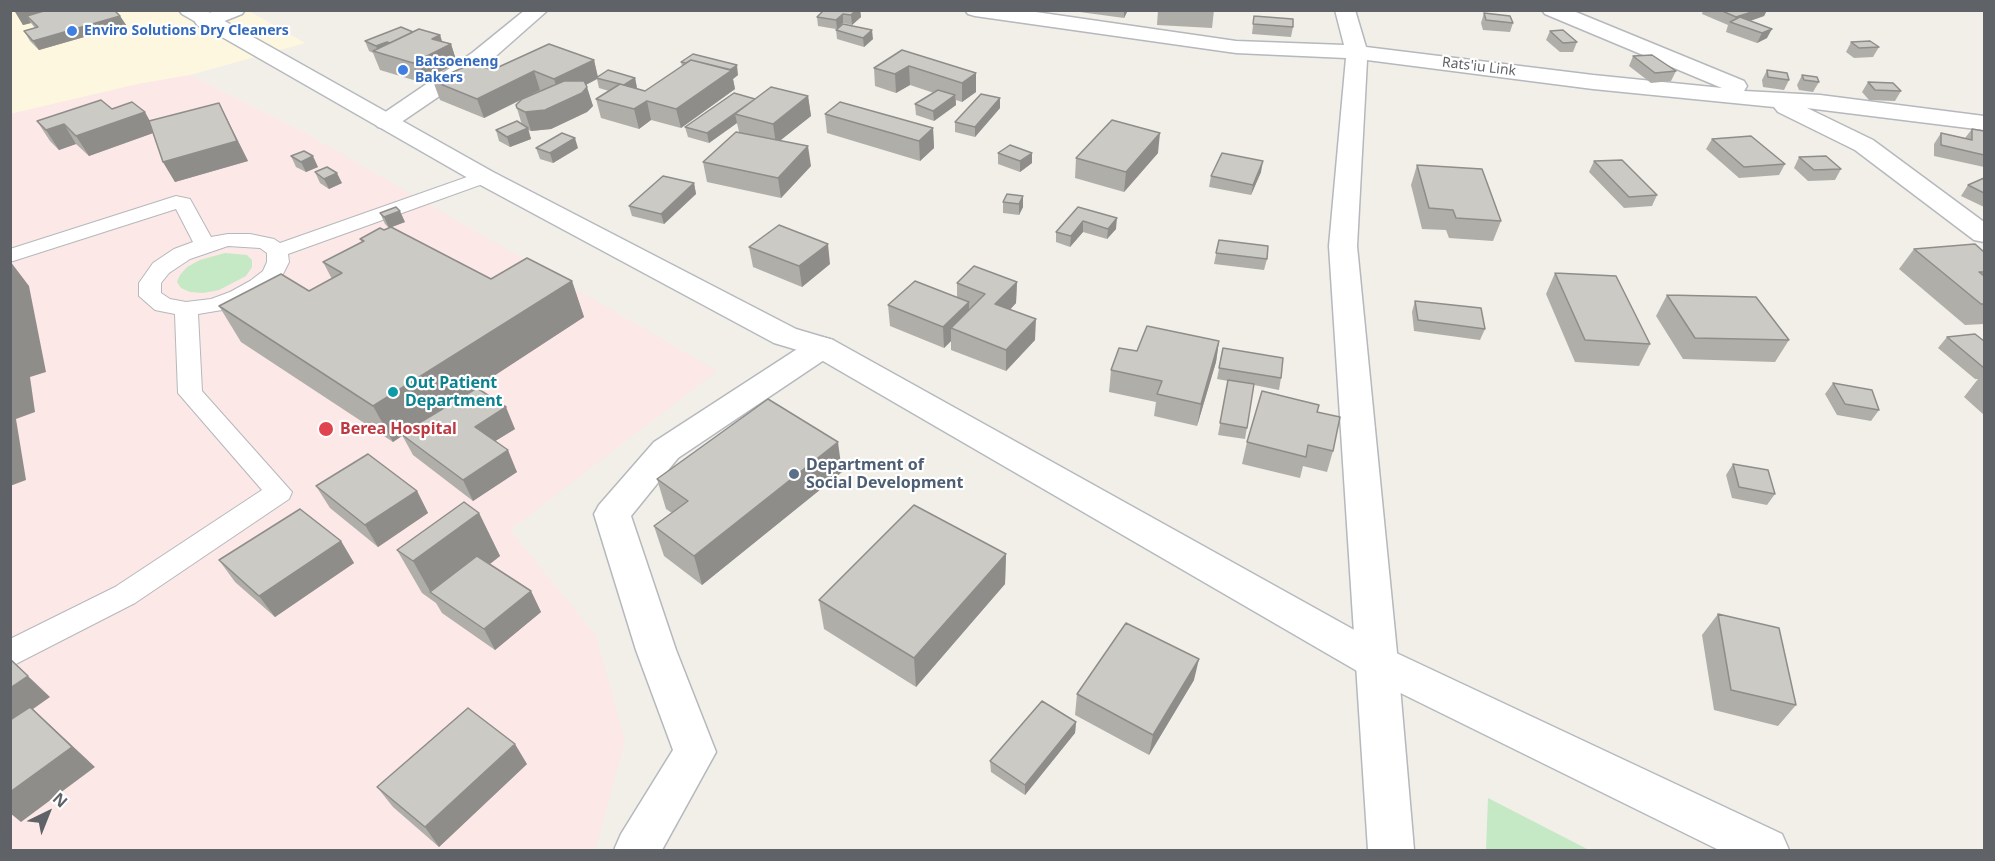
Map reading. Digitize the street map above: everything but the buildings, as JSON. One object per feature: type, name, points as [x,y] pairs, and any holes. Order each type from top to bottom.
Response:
[{"type":"street","points":[[197,16],[235,10]]},
{"type":"street","points":[[386,122],[480,58],[538,10]]},
{"type":"street","name":"Rats'iu Link","points":[[975,10],[1236,47],[1357,52],[1593,82],[1770,100],[1820,102],[1984,123]]},
{"type":"street","points":[[1345,10],[1357,52],[1343,246],[1378,663],[1391,850]]},
{"type":"street","points":[[1552,10],[1770,100],[1864,145],[1984,234]]},
{"type":"street","points":[[197,16],[484,177],[785,336],[822,347],[1378,663],[1766,850]]},
{"type":"street","points":[[637,850],[695,752],[656,650],[612,514],[666,450],[822,347]]},
{"type":"lane","points":[[277,251],[484,177]]},
{"type":"lane","points":[[10,256],[176,202],[185,206],[204,245]]},
{"type":"lane","points":[[228,240],[250,240],[267,243],[277,251],[279,262],[275,268],[258,286],[238,297],[214,305],[186,309],[163,306],[150,296],[150,283],[161,268],[182,254],[204,245],[228,240]]},
{"type":"lane","points":[[10,654],[125,595],[279,492],[190,393],[186,309]]},
{"type":"shaded area","points":[[10,11],[249,11],[305,43],[190,75],[138,84],[11,114]]},
{"type":"shaded area","name":"Berea Hospital","points":[[190,75],[302,131],[717,371],[510,530],[596,636],[625,741],[595,850],[11,850],[10,114],[138,84]]},
{"type":"green space","points":[[225,253],[247,255],[252,260],[252,267],[246,276],[219,290],[203,293],[190,292],[181,288],[177,282],[187,267],[200,260]]},
{"type":"green space","points":[[1488,798],[1589,850],[1486,850]]},
{"type":"place","name":"Enviro Solutions Dry Cleaners","points":[[72,31]]},
{"type":"place","name":"Batsoeneng Bakers","points":[[403,70]]},
{"type":"place","name":"Out Patient Department","points":[[393,392]]},
{"type":"place","name":"Berea Hospital","points":[[326,429]]},
{"type":"place","name":"Department of Social Development","points":[[794,474]]}]
